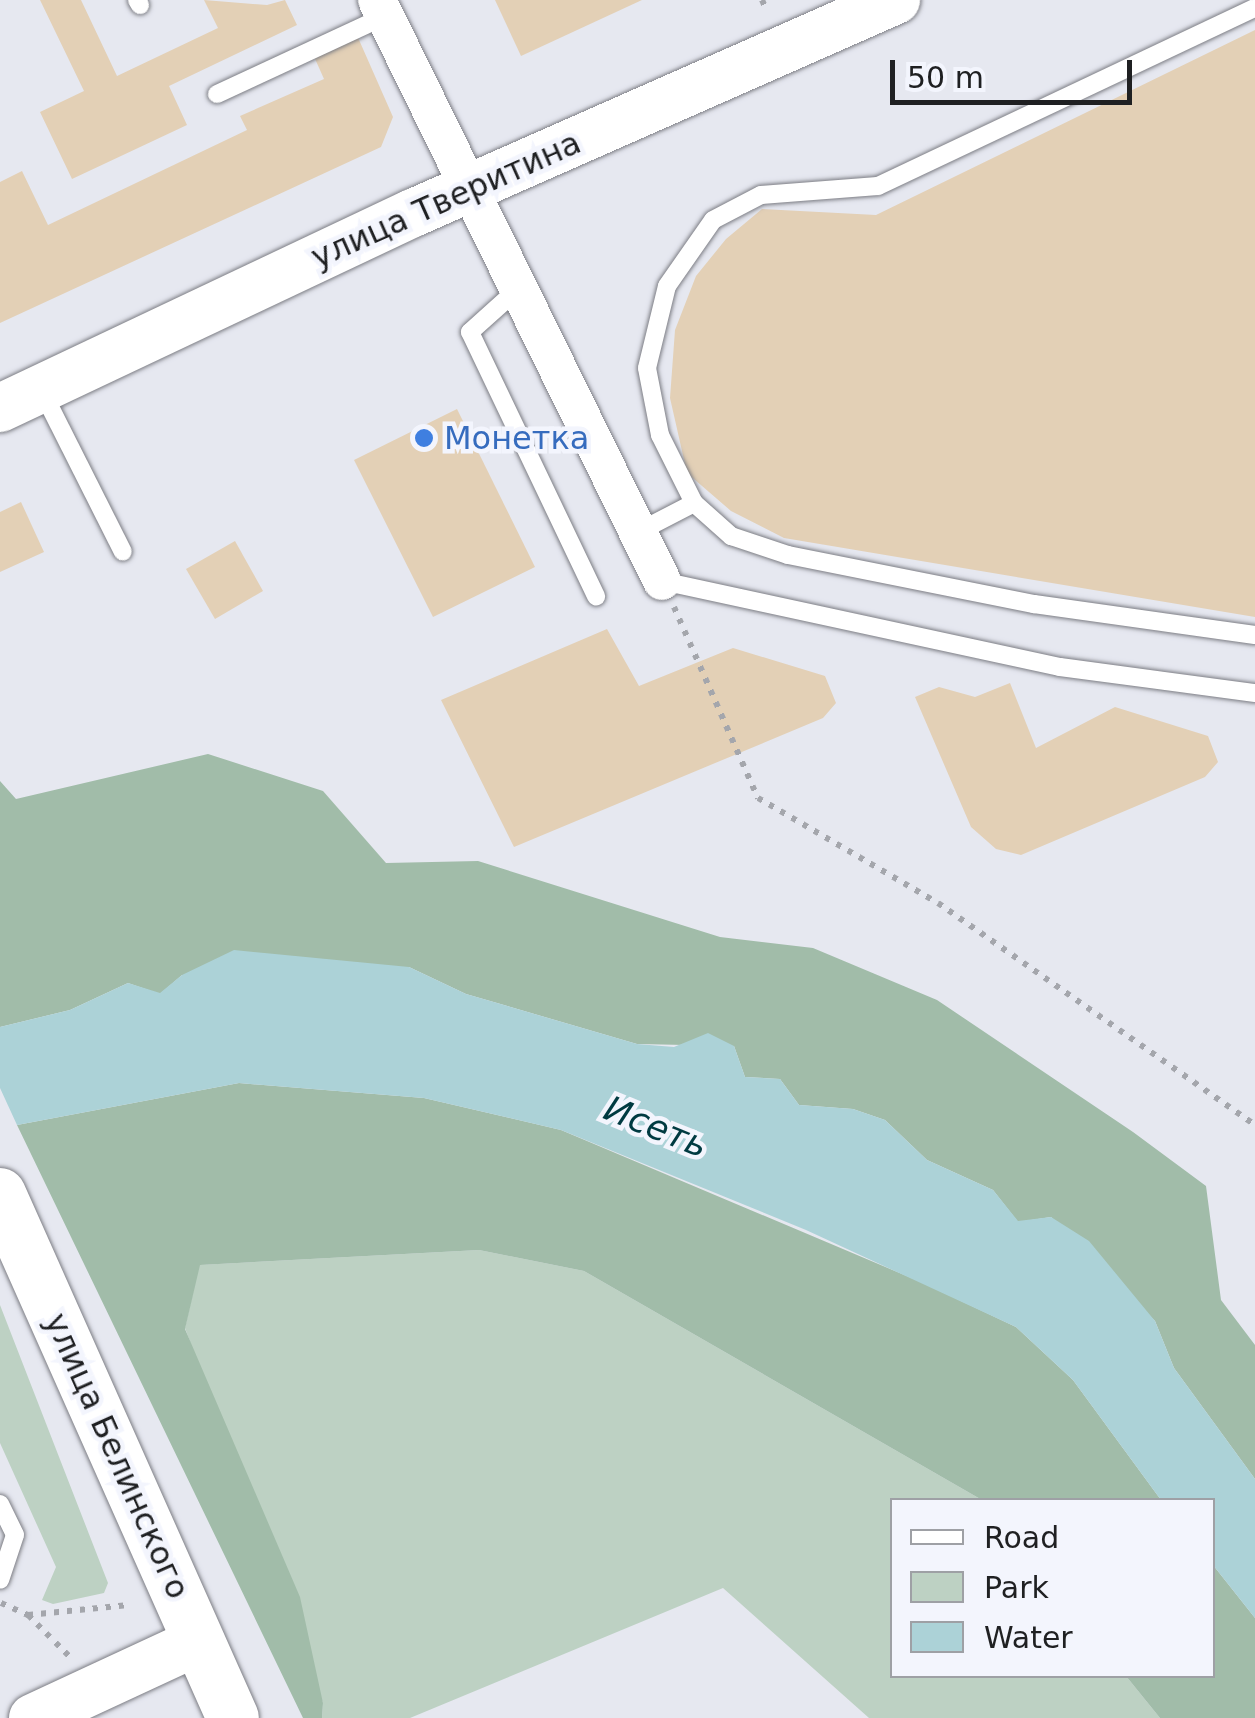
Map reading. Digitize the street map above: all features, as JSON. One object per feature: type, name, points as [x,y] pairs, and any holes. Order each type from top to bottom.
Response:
[{"type":"main road","name":"улица Белинского","points":[[0,1194],[233,1718]]},
{"type":"street","name":"улица Тверитина","points":[[21,398],[473,188],[896,0]]},
{"type":"street","points":[[381,8],[473,188],[662,581]]},
{"type":"street","points":[[33,1718],[199,1641]]},
{"type":"lane","points":[[216,94],[381,8]]},
{"type":"lane","points":[[1255,8],[878,186],[761,195],[713,220],[667,286],[646,368],[660,435],[694,503],[731,536],[788,555],[1034,604],[1255,635]]},
{"type":"lane","points":[[519,288],[470,332],[596,596]]},
{"type":"lane","points":[[21,398],[123,552]]},
{"type":"lane","points":[[640,531],[694,503]]},
{"type":"lane","points":[[662,581],[1060,666],[1255,693]]},
{"type":"lane","points":[[0,1504],[15,1535],[0,1580]]},
{"type":"path","points":[[762,0],[767,10]]},
{"type":"path","points":[[662,581],[758,798],[938,902],[1255,1125]]},
{"type":"path","points":[[0,1602],[28,1614],[72,1659]]},
{"type":"path","points":[[28,1614],[129,1604]]},
{"type":"green space","points":[[208,754],[323,791],[386,863],[478,861],[720,937],[813,948],[937,1000],[1133,1132],[1206,1186],[1221,1300],[1255,1345],[1255,1479],[1174,1368],[1155,1321],[1051,1217],[1018,1222],[993,1190],[927,1160],[885,1120],[853,1109],[799,1105],[780,1079],[745,1077],[734,1046],[637,1044],[466,994],[409,967],[182,975],[160,994],[128,983],[70,1010],[0,1027],[0,781],[16,799]]},
{"type":"green space","points":[[239,1083],[424,1098],[561,1130],[921,1282],[1016,1327],[1073,1380],[1160,1498],[979,1498],[584,1271],[479,1250],[200,1265],[185,1329],[300,1597],[323,1703],[322,1718],[303,1718],[17,1125]]},
{"type":"green space","points":[[479,1250],[584,1271],[979,1498],[890,1498],[890,1678],[1128,1678],[1160,1718],[869,1718],[723,1588],[410,1718],[322,1718],[323,1703],[185,1328],[199,1265]]},
{"type":"green space","points":[[0,1305],[108,1583],[104,1593],[53,1604],[42,1600],[56,1567],[0,1443]]},
{"type":"green space","points":[[1215,1568],[1255,1618],[1255,1718],[1160,1718],[1128,1678],[1215,1678]]},
{"type":"water","name":"Исеть","points":[[234,950],[409,967],[466,994],[637,1044],[674,1047],[708,1033],[734,1046],[745,1077],[780,1079],[799,1105],[853,1109],[885,1120],[927,1160],[993,1190],[1018,1221],[1051,1217],[1089,1241],[1155,1321],[1174,1368],[1255,1479],[1255,1618],[1215,1568],[1215,1498],[1160,1498],[1073,1380],[1016,1327],[806,1230],[561,1130],[424,1098],[239,1083],[17,1125],[0,1088],[0,1027],[70,1010],[128,983],[160,993],[182,975]]},
{"type":"building","points":[[40,0],[81,0],[117,76],[218,28],[204,0],[267,5],[285,0],[297,25],[169,86],[187,125],[72,179],[40,112],[84,91]]},
{"type":"building","points":[[495,0],[642,0],[521,56]]},
{"type":"building","points":[[1255,30],[1255,617],[784,538],[731,511],[687,473],[670,398],[675,330],[696,276],[726,239],[762,209],[876,215]]},
{"type":"building","points":[[356,33],[393,117],[381,147],[0,323],[0,182],[22,171],[48,225],[247,130],[240,116],[324,79],[312,52]]},
{"type":"building","points":[[457,409],[535,567],[433,617],[354,460]]},
{"type":"building","points":[[21,502],[44,552],[0,572],[0,512]]},
{"type":"building","points":[[235,541],[263,591],[215,619],[186,569]]},
{"type":"building","points":[[607,629],[639,686],[733,648],[825,676],[836,703],[823,718],[514,847],[441,700]]},
{"type":"building","points":[[1010,683],[1036,748],[1115,707],[1208,736],[1218,762],[1205,777],[1021,855],[996,849],[971,827],[915,697],[939,687],[975,697]]},
{"type":"place","name":"Монетка","points":[[424,438]]}]
